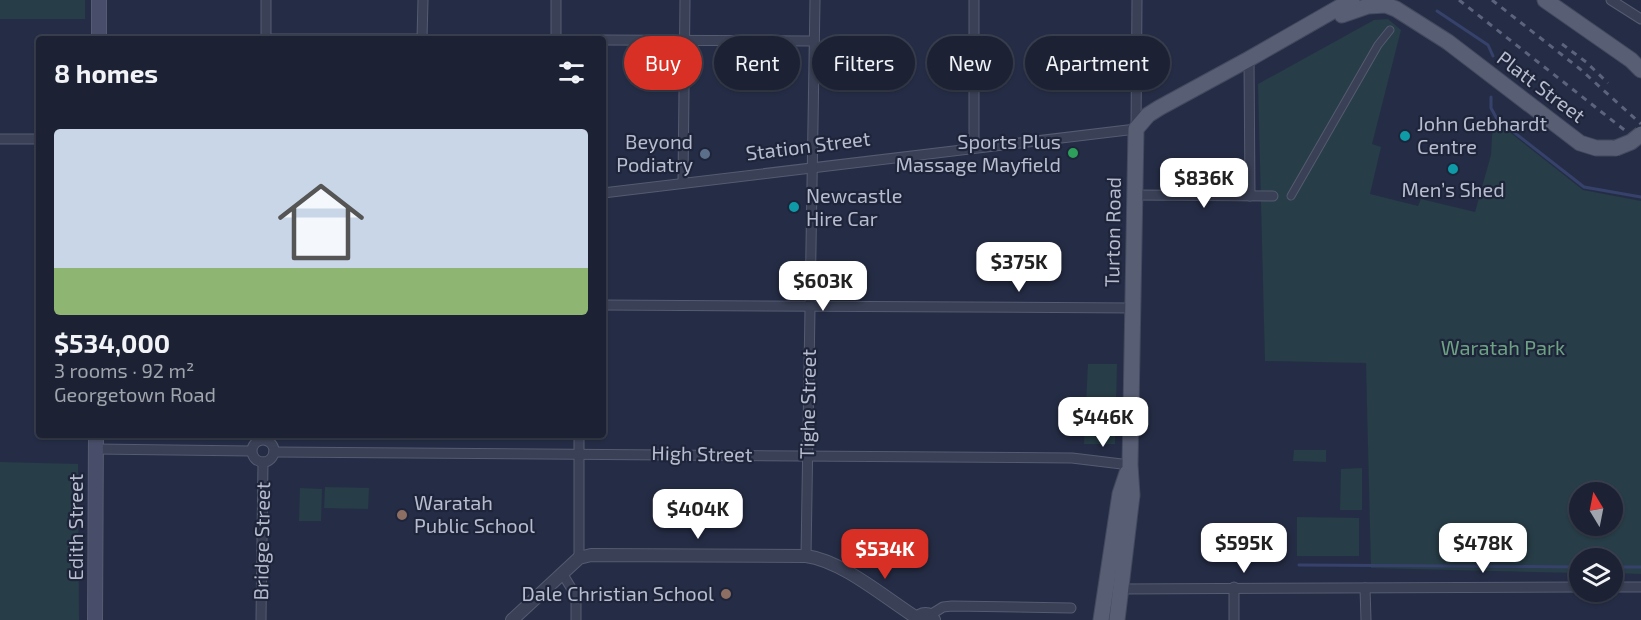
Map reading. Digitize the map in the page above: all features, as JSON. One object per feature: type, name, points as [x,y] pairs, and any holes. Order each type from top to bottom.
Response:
[{"type":"main road","points":[[99,0],[99,36]]},
{"type":"main road","points":[[1136,129],[1148,115],[1159,108],[1249,60],[1352,0]]},
{"type":"main road","name":"Platt Street","points":[[1384,0],[1403,7],[1580,143],[1596,148],[1616,148],[1631,142],[1641,134]]},
{"type":"main road","points":[[1545,0],[1625,56],[1641,70]]},
{"type":"main road","points":[[1249,60],[1358,8],[1386,5],[1403,7]]},
{"type":"main road","name":"Turton Road","points":[[1117,620],[1132,495],[1130,465],[1136,129]]},
{"type":"main road","name":"Edith Street","points":[[95,620],[96,438]]},
{"type":"main road","name":"Turton Road","points":[[1101,620],[1120,494],[1130,465]]},
{"type":"street","points":[[266,0],[266,36]]},
{"type":"street","points":[[420,36],[423,0]]},
{"type":"street","points":[[556,0],[556,36]]},
{"type":"street","points":[[685,0],[685,36]]},
{"type":"street","name":"Tighe Street","points":[[814,0],[814,36]]},
{"type":"street","points":[[974,0],[974,148]]},
{"type":"street","name":"Turton Road","points":[[1136,129],[1137,0]]},
{"type":"street","points":[[1611,0],[1641,19]]},
{"type":"street","points":[[1291,196],[1378,45],[1390,30]]},
{"type":"street","points":[[606,40],[624,40]]},
{"type":"street","points":[[702,40],[812,40]]},
{"type":"street","points":[[1249,60],[1250,196]]},
{"type":"street","points":[[683,182],[684,90]]},
{"type":"street","name":"Tighe Street","points":[[806,556],[813,90]]},
{"type":"street","name":"Station Street","points":[[606,193],[1136,129]]},
{"type":"street","points":[[0,139],[36,139]]},
{"type":"street","points":[[1135,195],[1273,196]]},
{"type":"street","points":[[606,305],[1133,308]]},
{"type":"street","points":[[263,438],[271,444],[274,452],[270,459],[263,462],[255,459],[251,451],[255,443],[263,438]]},
{"type":"street","points":[[579,438],[585,556]]},
{"type":"street","points":[[96,449],[251,451]]},
{"type":"street","name":"High Street","points":[[274,452],[1072,458],[1130,465]]},
{"type":"street","name":"Bridge Street","points":[[261,620],[263,462]]},
{"type":"street","points":[[512,620],[562,573],[585,556],[806,556],[818,558],[838,566],[916,619],[922,614],[932,617],[943,607],[951,606],[1071,608]]},
{"type":"street","points":[[562,573],[576,596],[576,620]]},
{"type":"street","points":[[1234,587],[1234,620]]},
{"type":"street","points":[[1122,589],[1569,587]]},
{"type":"street","points":[[1623,587],[1641,587]]},
{"type":"street","points":[[1365,588],[1366,620]]},
{"type":"green space","points":[[0,0],[85,0],[85,19],[0,19]]},
{"type":"green space","name":"Waratah Park","points":[[1388,19],[1401,30],[1372,144],[1381,147],[1370,194],[1418,206],[1421,199],[1475,212],[1491,155],[1493,119],[1583,190],[1641,201],[1641,574],[1623,573],[1623,548],[1569,548],[1569,573],[1371,568],[1366,363],[1265,361],[1258,84],[1374,20]]},
{"type":"green space","points":[[1088,364],[1117,364],[1115,444],[1084,444]]},
{"type":"green space","points":[[1294,450],[1326,450],[1326,462],[1293,461]]},
{"type":"green space","points":[[0,462],[78,464],[79,620],[0,620]]},
{"type":"green space","points":[[1362,468],[1362,510],[1340,510],[1341,469]]},
{"type":"green space","points":[[325,487],[369,488],[368,509],[324,508]]},
{"type":"green space","points":[[300,488],[322,489],[321,521],[299,521]]},
{"type":"green space","points":[[1297,517],[1359,518],[1359,556],[1297,556]]},
{"type":"waterway","points":[[1437,11],[1488,45],[1493,56]]},
{"type":"waterway","points":[[1491,97],[1491,108],[1497,119],[1584,187],[1641,197]]},
{"type":"waterway","points":[[1299,565],[1569,567]]},
{"type":"waterway","points":[[1623,567],[1641,567]]},
{"type":"railway","points":[[1459,0],[1641,143]]},
{"type":"railway","points":[[1492,0],[1580,69],[1641,124]]},
{"type":"railway","points":[[1562,44],[1608,83]]},
{"type":"place","name":"John Gebhardt Centre","points":[[1405,136]]},
{"type":"place","name":"Sports Plus Massage Mayfield","points":[[1073,153]]},
{"type":"place","name":"Beyond Podiatry","points":[[705,154]]},
{"type":"place","name":"Men’s Shed","points":[[1453,169]]},
{"type":"place","name":"Newcastle Hire Car","points":[[794,207]]},
{"type":"place","name":"Waratah Public School","points":[[402,515]]},
{"type":"place","name":"Dale Christian School","points":[[726,594]]}]
